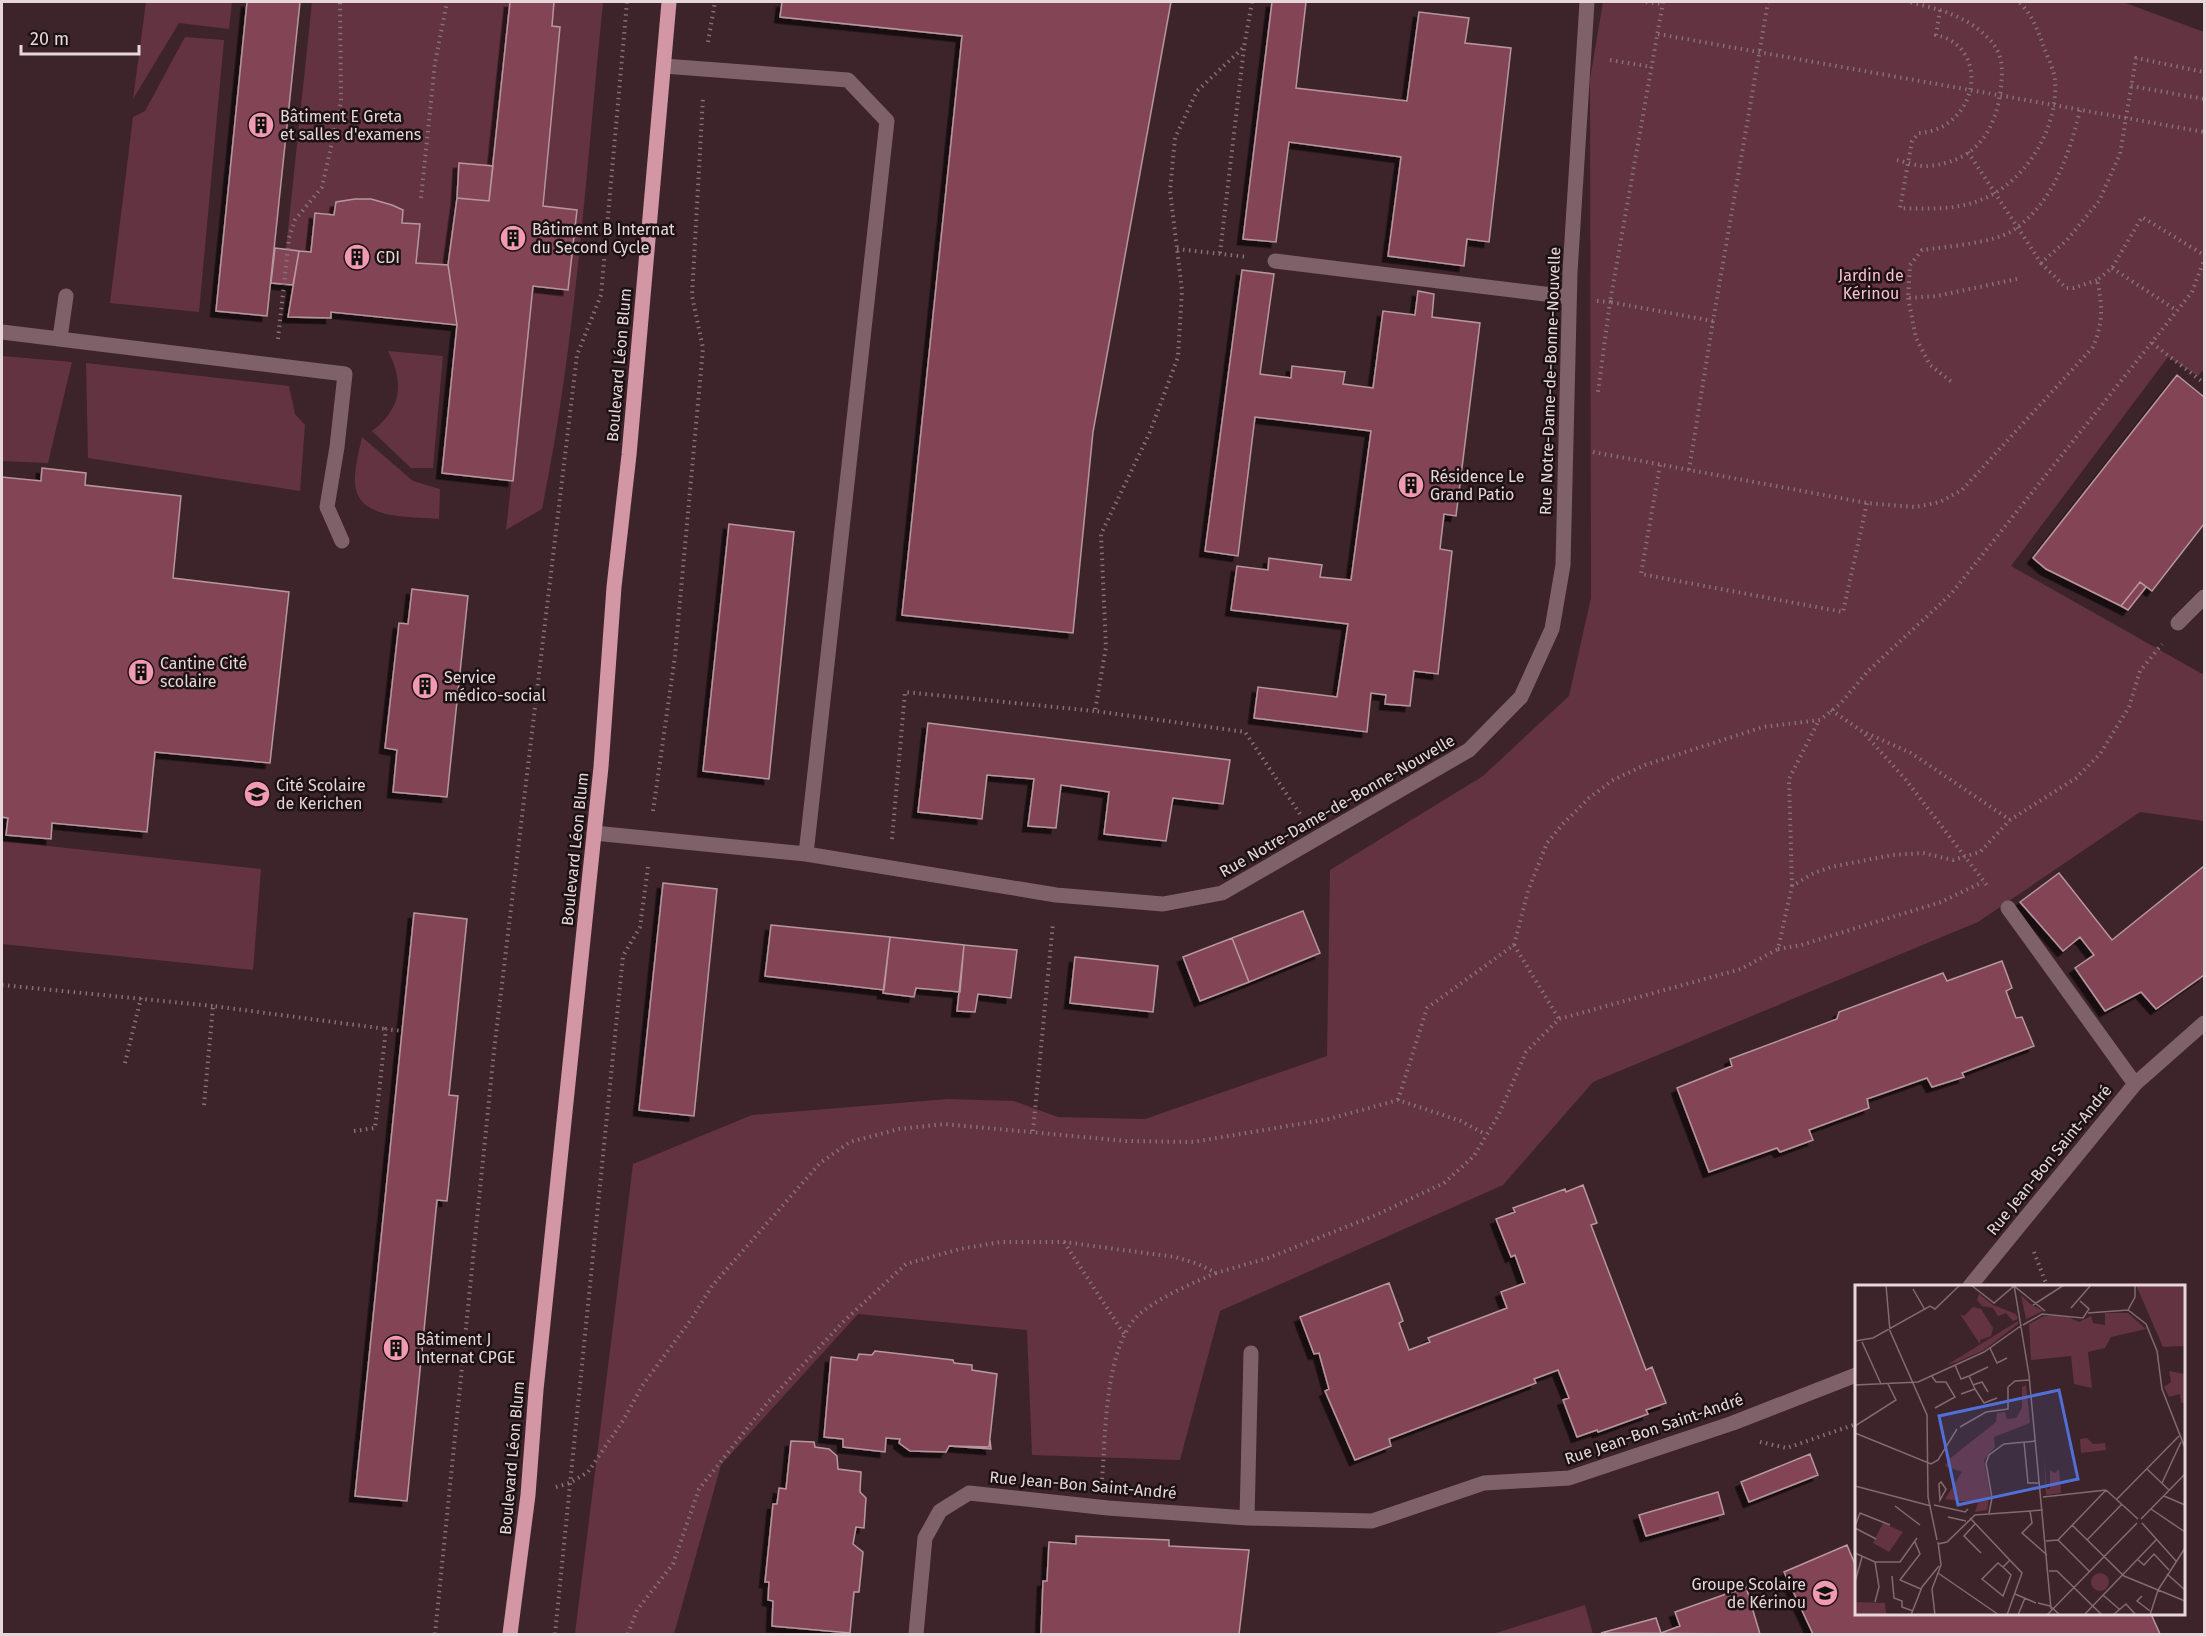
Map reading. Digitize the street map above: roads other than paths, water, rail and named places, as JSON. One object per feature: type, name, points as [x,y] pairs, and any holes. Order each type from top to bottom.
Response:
[{"type":"main road","name":"Boulevard Léon Blum","points":[[510,1635],[528,1495],[536,1390],[601,767],[614,587],[629,455],[669,2]]},
{"type":"street","name":"Rue Notre-Dame-de-Bonne-Nouvelle","points":[[594,833],[806,854],[1056,895],[1163,904],[1222,893],[1315,837],[1469,750],[1521,697],[1552,629],[1563,565],[1570,272],[1587,2]]},
{"type":"street","points":[[664,66],[848,80],[887,121],[806,854]]},
{"type":"street","points":[[1275,261],[1569,297]]},
{"type":"street","points":[[60,338],[66,296]]},
{"type":"street","points":[[2,332],[345,374],[327,507],[342,542]]},
{"type":"street","points":[[2178,623],[2205,597]]},
{"type":"street","name":"Rue Jean-Bon Saint-André","points":[[2008,908],[2135,1084]]},
{"type":"street","name":"Rue Jean-Bon Saint-André","points":[[1972,1285],[2135,1084],[2205,1023]]},
{"type":"street","points":[[1247,1518],[1251,1353]]},
{"type":"street","name":"Rue Jean-Bon Saint-André","points":[[916,1635],[925,1538],[940,1511],[969,1493],[1100,1507],[1247,1518],[1372,1521],[1484,1482],[1569,1478],[1733,1423],[1855,1376]]},
{"type":"place","name":"Bâtiment E Greta et salles d'examens","points":[[261,125]]},
{"type":"place","name":"Bâtiment B Internat du Second Cycle","points":[[513,238]]},
{"type":"place","name":"CDI","points":[[357,257]]},
{"type":"place","name":"Résidence Le Grand Patio","points":[[1411,485]]},
{"type":"place","name":"Cantine Cité scolaire","points":[[141,672]]},
{"type":"place","name":"Service médico-social","points":[[425,686]]},
{"type":"place","name":"Cité Scolaire de Kerichen","points":[[257,794]]},
{"type":"place","name":"Bâtiment J Internat CPGE","points":[[396,1348]]},
{"type":"place","name":"Groupe Scolaire de Kérinou","points":[[1825,1593]]},
{"type":"park label","name":"Jardin de Kérinou","points":[[1871,284]]}]
